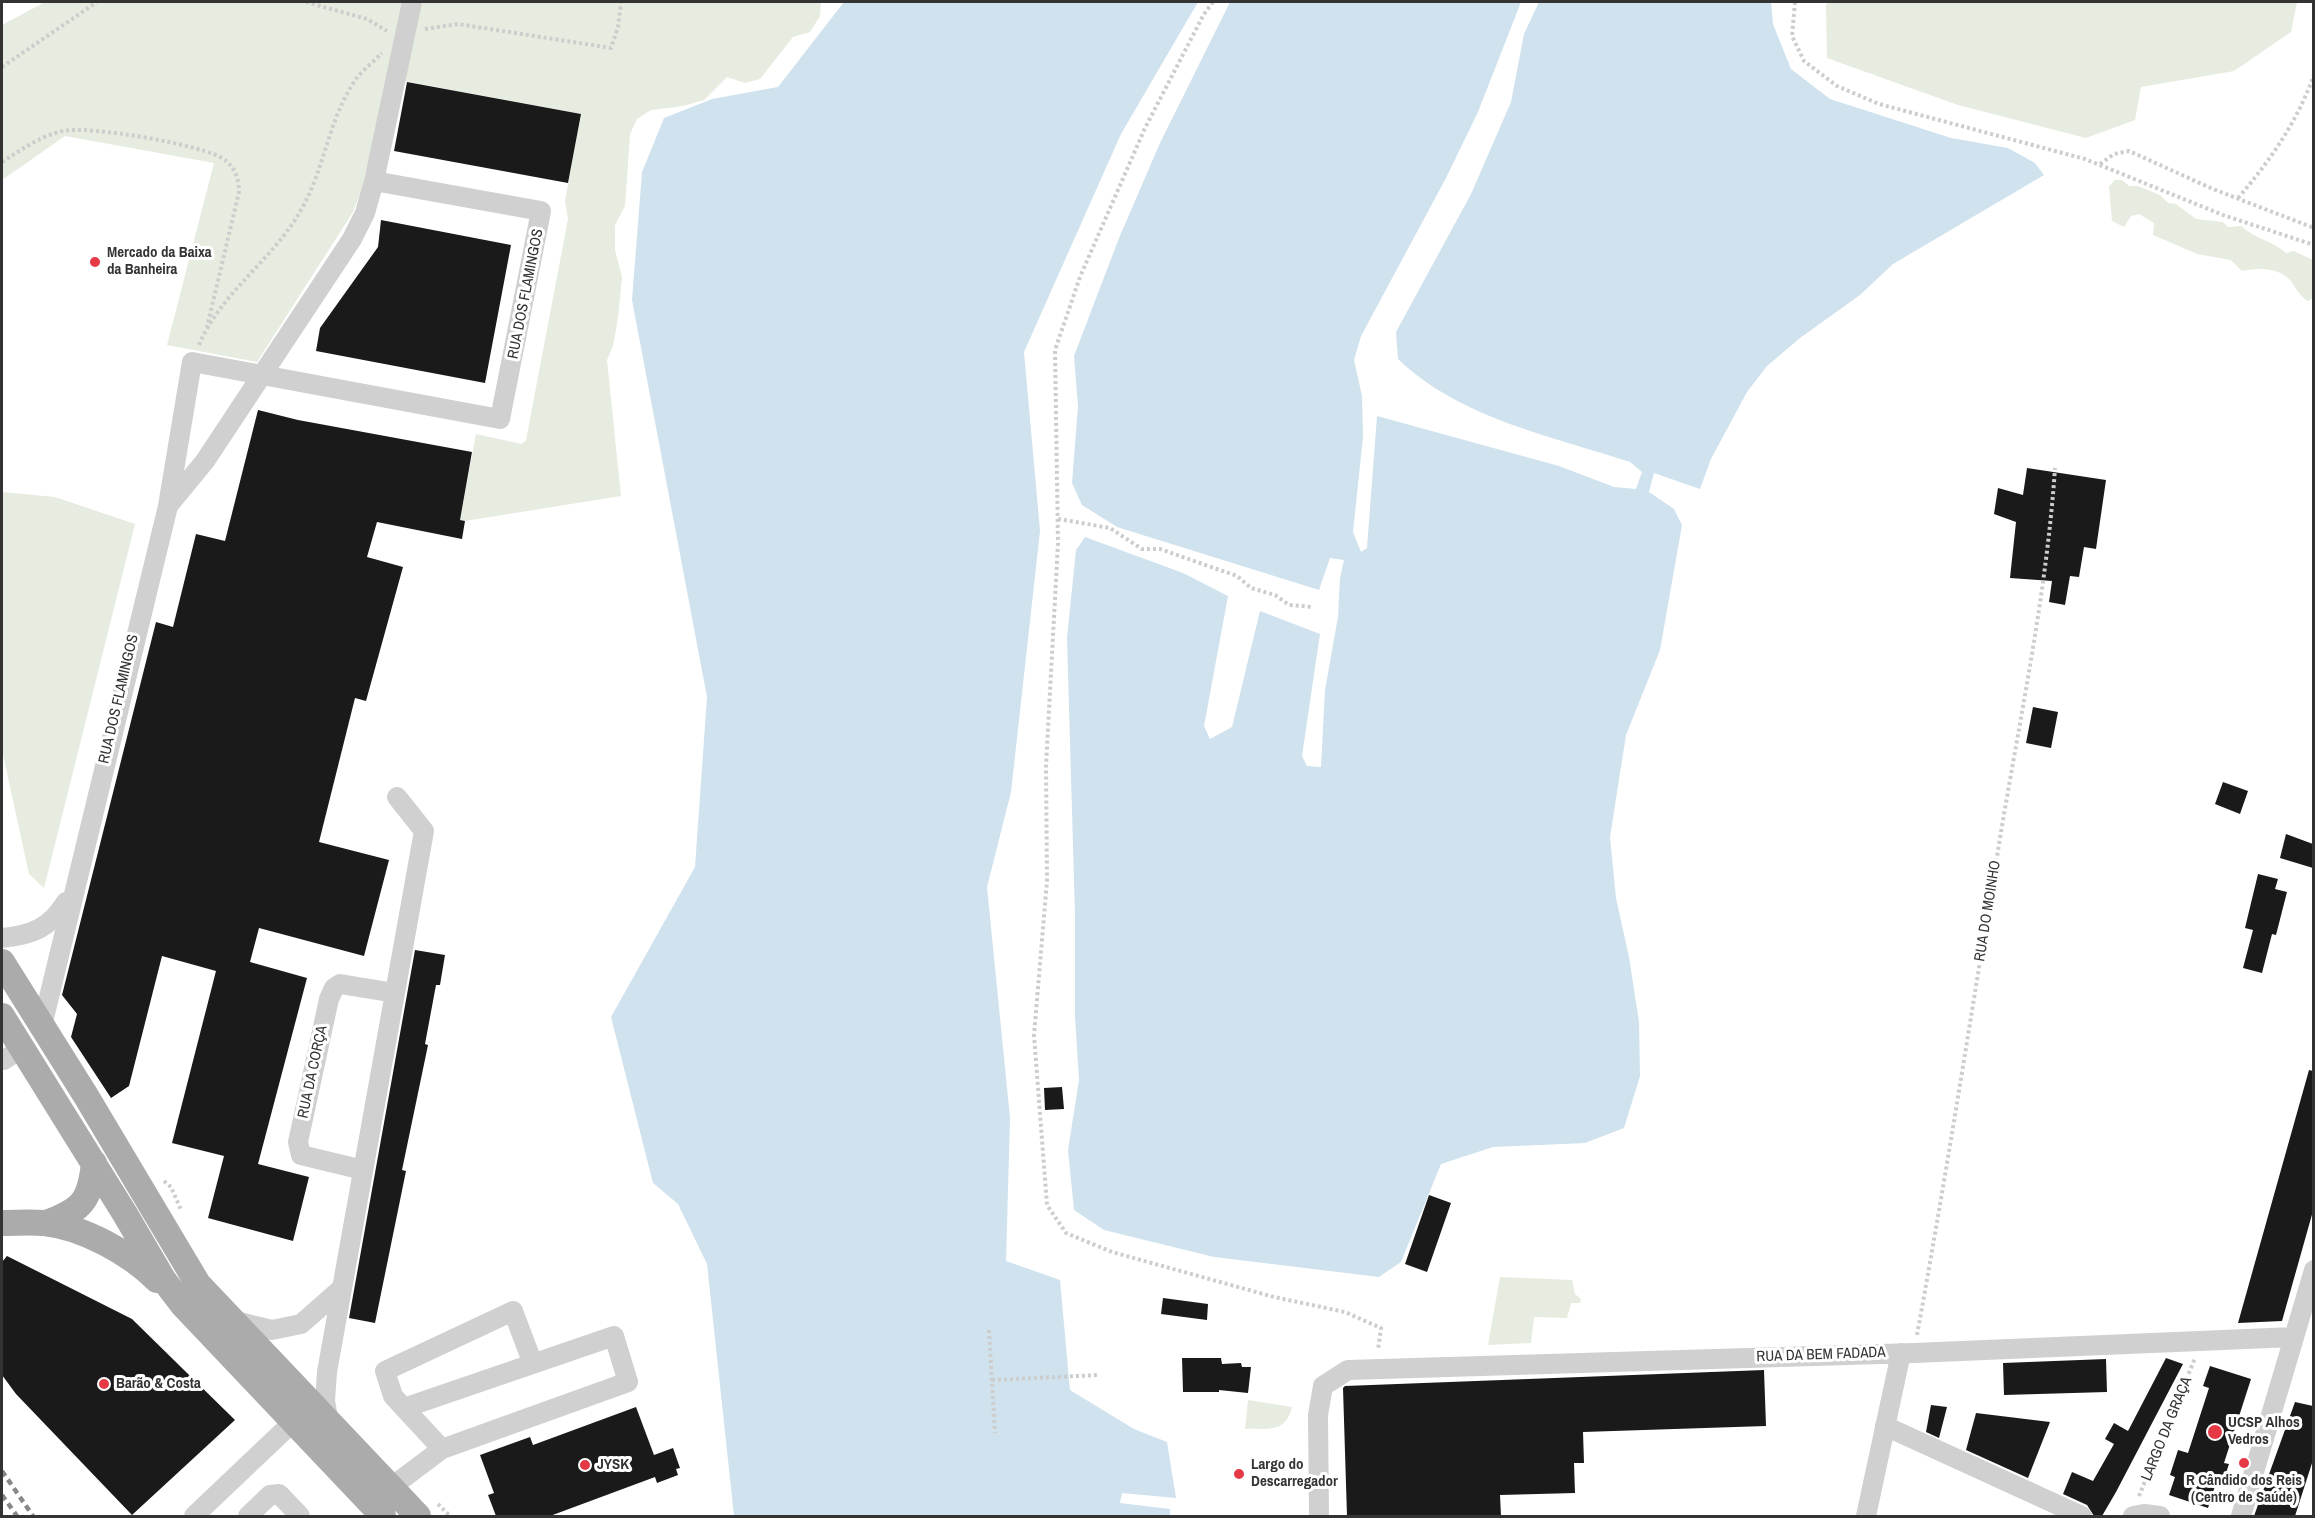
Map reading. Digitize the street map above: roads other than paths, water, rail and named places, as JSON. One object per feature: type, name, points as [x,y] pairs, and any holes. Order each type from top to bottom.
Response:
[{"type":"main road","points":[[2,962],[209,1299],[329,1423],[400,1480],[418,1516]]},
{"type":"main road","points":[[2,1016],[13,1054],[94,1163],[162,1279],[182,1304]]},
{"type":"main road","points":[[46,1223],[68,1215],[81,1206],[88,1195],[94,1163]]},
{"type":"main road","points":[[2,1223],[46,1223],[115,1248],[151,1274],[383,1516]]},
{"type":"street","points":[[374,182],[412,2]]},
{"type":"street","name":"RUA DOS FLAMINGOS","points":[[42,1026],[168,506],[192,362],[260,375],[500,419],[541,211],[374,182],[365,213],[352,239],[260,375],[205,461],[168,506]]},
{"type":"street","points":[[329,1423],[325,1389],[424,831],[397,797]]},
{"type":"street","name":"RUA DOS FLAMINGOS","points":[[2,938],[23,936],[42,929],[54,920],[73,892]]},
{"type":"street","name":"RUA DA CORÇA","points":[[363,1170],[301,1155],[298,1142],[329,999],[334,988],[340,984],[395,993]]},
{"type":"street","points":[[2241,1516],[2313,1270]]},
{"type":"street","points":[[229,1319],[272,1330],[301,1324],[342,1288]]},
{"type":"street","points":[[442,1449],[393,1396],[385,1371],[513,1311],[533,1364]]},
{"type":"street","points":[[400,1480],[442,1449],[628,1382],[614,1336],[404,1408]]},
{"type":"street","name":"RUA DA BEM FADADA","points":[[1319,1516],[1318,1415],[1323,1386],[1348,1370],[1907,1353],[2294,1337]]},
{"type":"street","points":[[1866,1516],[1885,1426],[1907,1353]]},
{"type":"street","points":[[194,1516],[293,1422]]},
{"type":"street","points":[[1885,1426],[2082,1516]]},
{"type":"street","points":[[248,1516],[270,1495],[279,1494],[300,1516]]},
{"type":"street","points":[[2134,1511],[2160,1516]]},
{"type":"water","points":[[844,2],[1198,2],[1121,134],[1024,352],[1040,531],[1011,792],[987,887],[1010,1118],[1006,1261],[1060,1280],[1070,1390],[1134,1429],[1167,1442],[1176,1498],[1122,1493],[1120,1503],[1170,1509],[1170,1516],[734,1516],[707,1264],[678,1204],[653,1183],[611,1017],[695,867],[707,697],[632,300],[642,172],[664,118],[712,99],[778,87]]},
{"type":"water","points":[[1230,2],[1521,2],[1478,112],[1446,178],[1361,336],[1354,360],[1362,396],[1363,437],[1353,532],[1361,552],[1367,548],[1377,416],[1559,466],[1614,487],[1636,489],[1642,472],[1630,462],[1538,434],[1477,411],[1422,379],[1398,359],[1396,332],[1471,194],[1511,102],[1524,34],[1539,2],[1771,2],[1773,24],[1791,69],[1830,99],[1951,138],[2008,148],[2035,163],[2044,175],[1893,264],[1860,295],[1800,338],[1767,366],[1747,392],[1711,459],[1700,489],[1654,473],[1649,492],[1674,509],[1682,525],[1660,650],[1626,735],[1610,837],[1616,898],[1629,957],[1639,1022],[1640,1076],[1624,1128],[1585,1143],[1493,1147],[1441,1164],[1401,1262],[1379,1277],[1214,1257],[1104,1230],[1074,1210],[1068,1150],[1079,1080],[1075,1016],[1075,915],[1067,638],[1076,550],[1085,537],[1183,573],[1228,596],[1204,726],[1210,739],[1232,727],[1260,611],[1320,634],[1302,756],[1307,766],[1321,767],[1325,690],[1338,617],[1340,578],[1344,560],[1330,558],[1319,590],[1117,527],[1082,505],[1072,483],[1078,406],[1074,356],[1119,238],[1160,143]]},
{"type":"railway","points":[[2,1471],[33,1516]]},
{"type":"railway","points":[[2,1495],[17,1516]]},
{"type":"place","name":"Mercado da Baixa da Banheira","points":[[95,262]]},
{"type":"place","name":"Barão & Costa","points":[[104,1384]]},
{"type":"place","name":"UCSP Alhos Vedros","points":[[2215,1432]]},
{"type":"place","name":"R Cândido dos Reis (Centro de Saúde)","points":[[2244,1463]]},
{"type":"place","name":"JYSK","points":[[585,1465]]},
{"type":"place","name":"Largo do Descarregador","points":[[1239,1474]]}]
